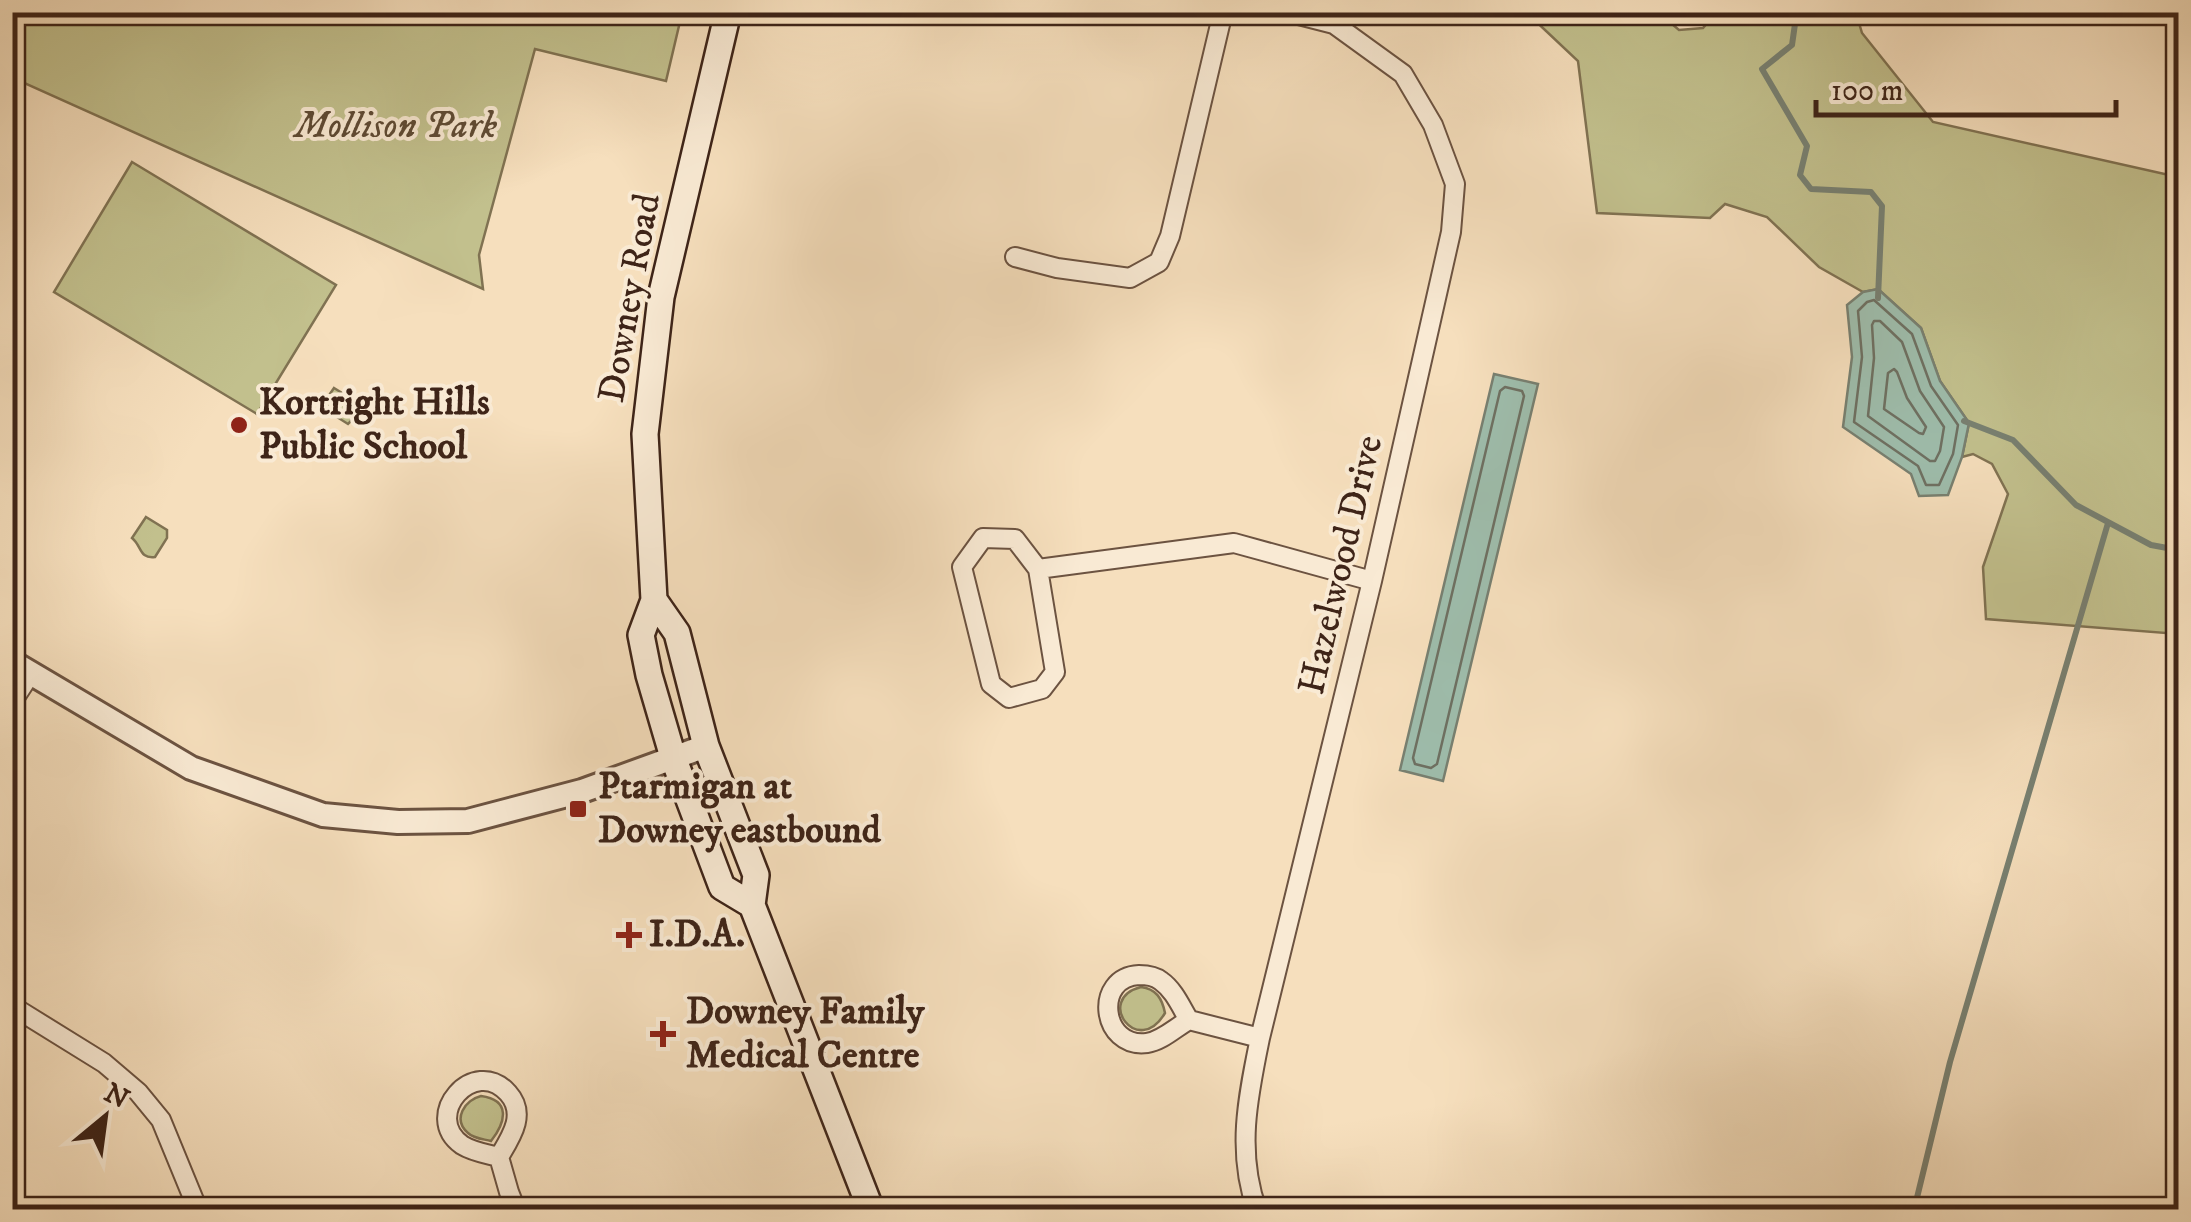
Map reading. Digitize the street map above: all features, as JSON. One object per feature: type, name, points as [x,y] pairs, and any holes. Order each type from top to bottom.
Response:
[{"type":"main road","name":"Downey Road","points":[[728,12],[661,296],[645,434],[654,600],[641,635],[673,757],[722,887],[752,906]]},
{"type":"main road","name":"Downey Road","points":[[654,600],[677,633],[706,746],[756,875],[752,906],[871,1210]]},
{"type":"street","points":[[1014,258],[1130,278],[1159,262],[1170,236],[1223,12]]},
{"type":"street","name":"Hazelwood Drive","points":[[1256,1210],[1244,1148],[1248,1098],[1372,581],[1451,232],[1455,184],[1433,124],[1403,74],[1334,24],[1288,12]]},
{"type":"street","points":[[982,538],[1015,539],[1038,568],[1055,672],[1042,688],[1009,698],[991,684],[962,567],[982,538]]},
{"type":"street","points":[[1038,568],[1234,544],[1372,581]]},
{"type":"street","points":[[12,702],[22,668],[191,768],[323,815],[398,822],[468,821],[582,792],[706,746]]},
{"type":"street","points":[[1188,1020],[1156,1040],[1134,1042],[1115,1032],[1107,1011],[1108,1000],[1121,981],[1132,976],[1155,977],[1172,993],[1188,1020],[1260,1038]]},
{"type":"street","points":[[12,1006],[104,1063],[138,1092],[161,1120],[198,1210]]},
{"type":"street","points":[[499,1156],[464,1146],[450,1129],[447,1118],[453,1097],[470,1084],[492,1082],[510,1094],[516,1104],[517,1125],[499,1156],[516,1210]]},
{"type":"green space","name":"Mollison Park","points":[[13,12],[682,13],[666,81],[535,49],[479,255],[483,289],[13,78]]},
{"type":"green space","points":[[1527,13],[1659,13],[1679,30],[1703,28],[1716,13],[1856,13],[1862,33],[1933,122],[2178,177],[2178,634],[1986,619],[1983,567],[2008,494],[1992,464],[1973,454],[1962,457],[1969,423],[1940,381],[1921,328],[1878,289],[1863,292],[1819,267],[1767,217],[1725,204],[1710,218],[1597,213],[1578,61]]},
{"type":"green space","points":[[132,162],[336,285],[257,414],[54,292]]},
{"type":"green space","points":[[334,388],[360,404],[348,424],[321,407]]},
{"type":"green space","points":[[146,517],[167,530],[167,538],[155,557],[143,554],[132,538]]},
{"type":"green space","points":[[1141,987],[1158,995],[1165,1013],[1154,1026],[1143,1030],[1125,1022],[1121,1013],[1127,993]]},
{"type":"green space","points":[[481,1096],[497,1102],[503,1113],[491,1141],[470,1135],[461,1122],[466,1106]]},
{"type":"water","points":[[1878,289],[1921,328],[1940,381],[1969,423],[1948,495],[1919,496],[1911,474],[1843,427],[1852,357],[1847,305],[1863,292]]},
{"type":"water","points":[[1494,374],[1538,384],[1443,781],[1400,770]]},
{"type":"waterway","points":[[1788,12],[1795,24],[1792,45],[1762,69],[1807,146],[1800,175],[1811,189],[1871,192],[1882,206],[1878,298]]},
{"type":"waterway","points":[[1964,421],[2013,440],[2076,505],[2151,545],[2178,550]]},
{"type":"waterway","points":[[1914,1210],[1950,1062],[2108,523]]},
{"type":"place","name":"Kortright Hills Public School","points":[[239,425]]},
{"type":"place","name":"Ptarmigan at Downey eastbound","points":[[578,809]]},
{"type":"place","name":"I.D.A.","points":[[629,935]]},
{"type":"place","name":"Downey Family Medical Centre","points":[[663,1034]]}]
